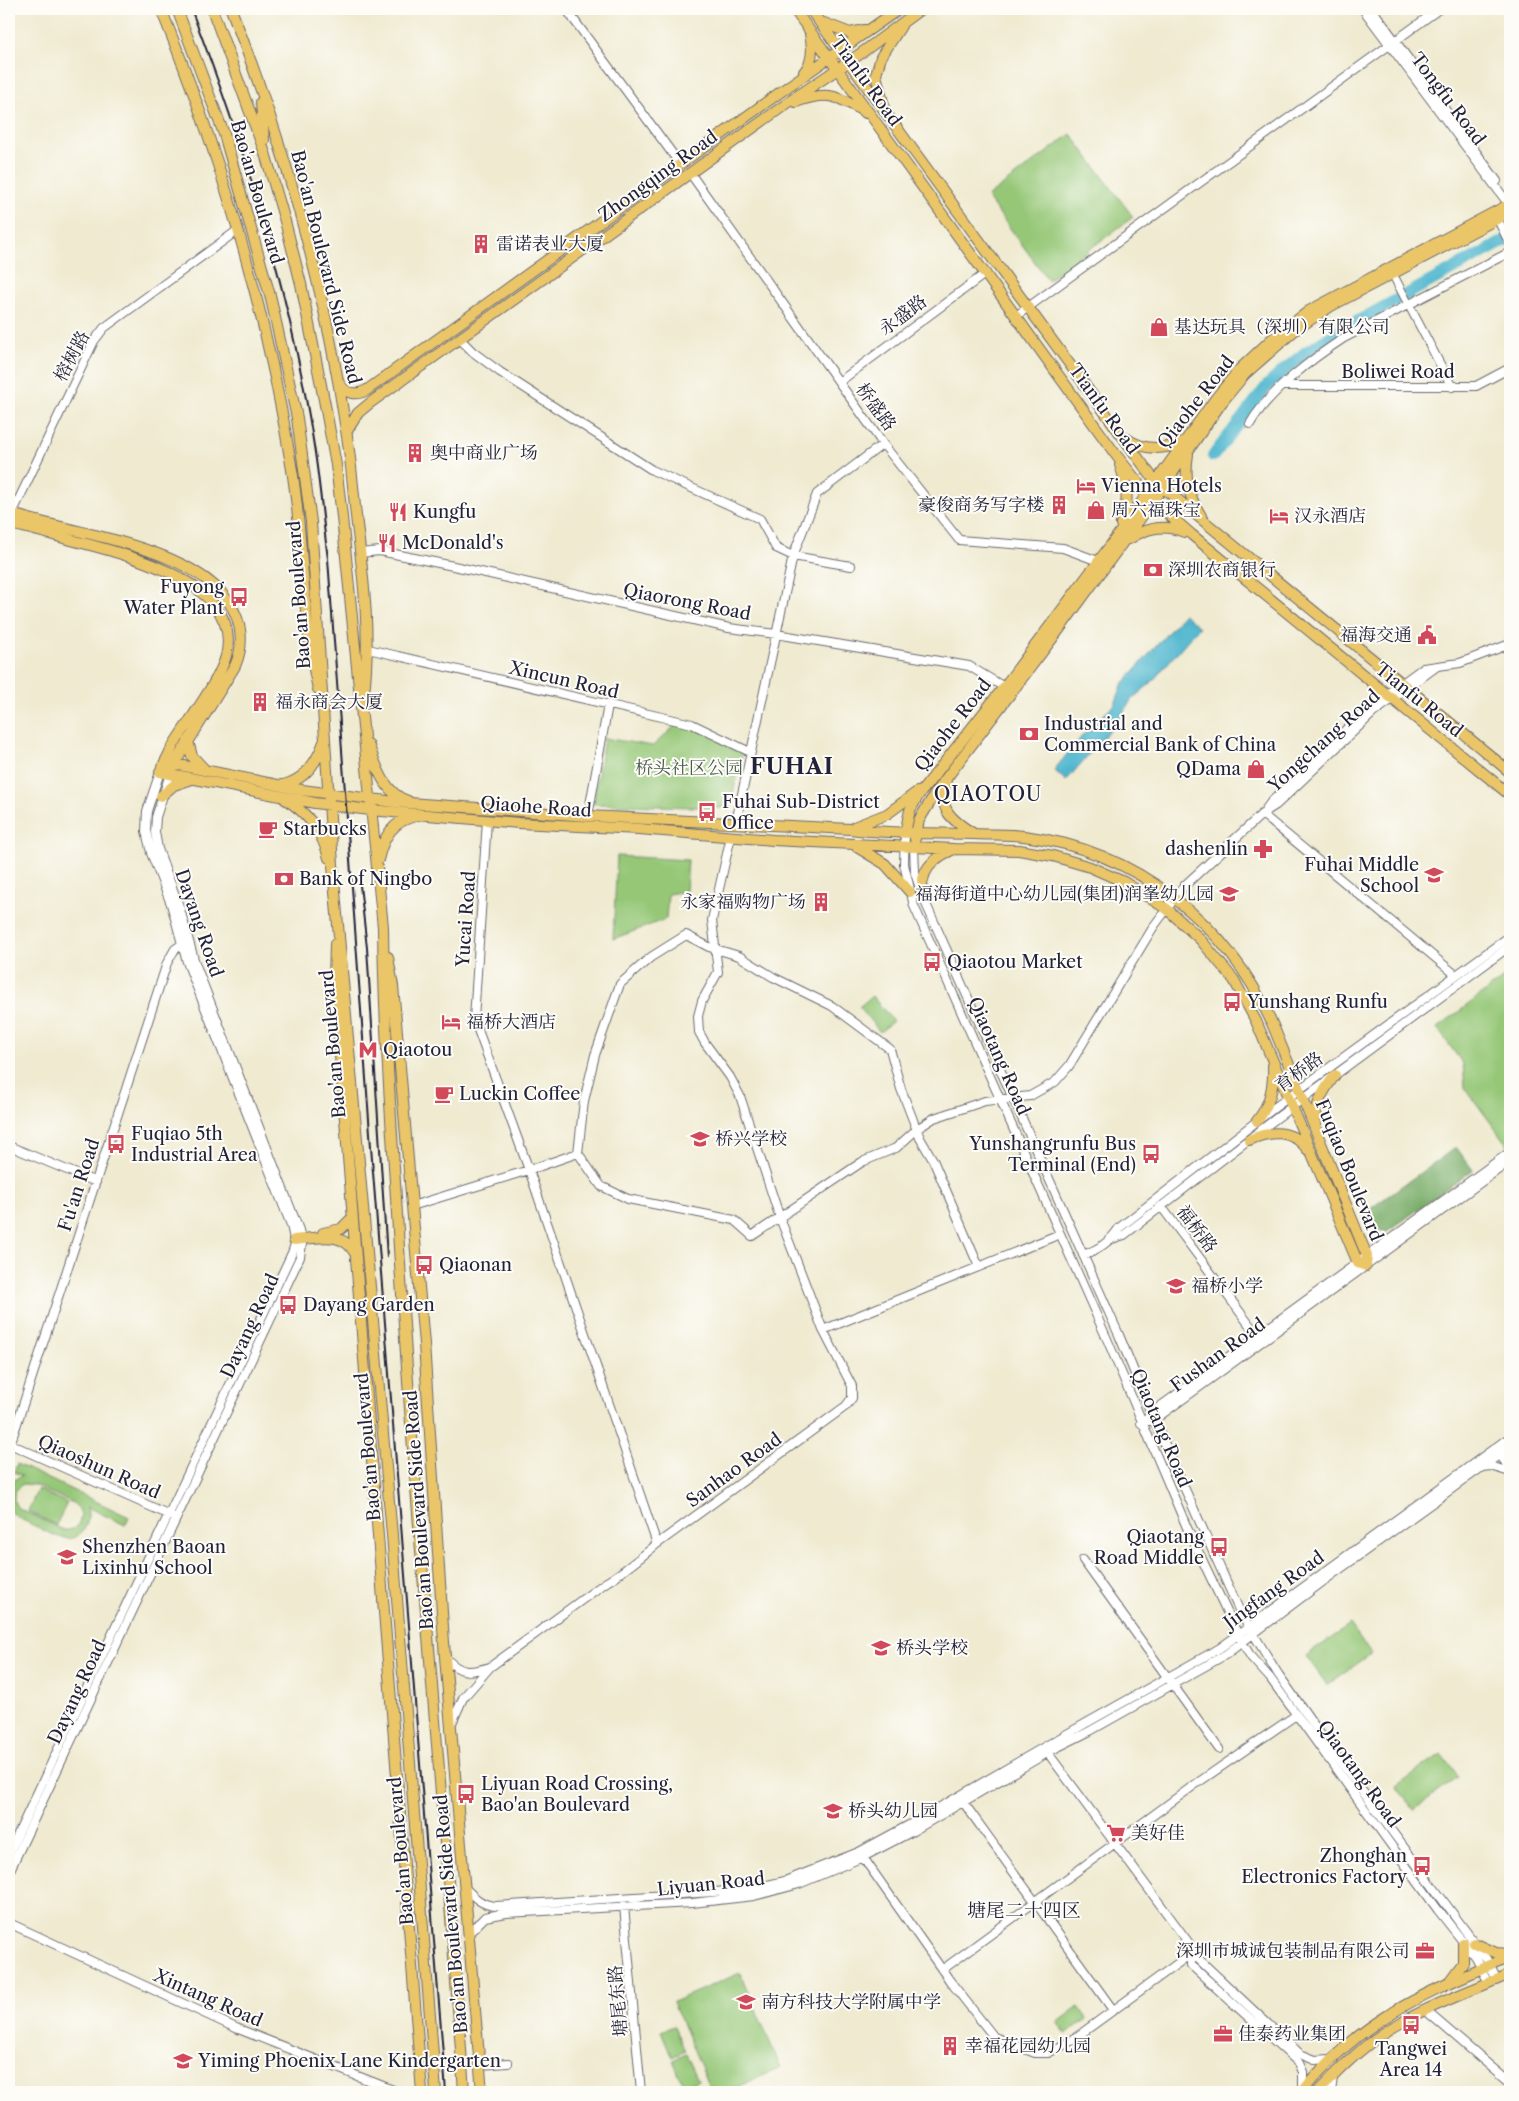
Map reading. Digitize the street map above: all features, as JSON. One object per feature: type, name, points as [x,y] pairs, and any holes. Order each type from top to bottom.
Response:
[{"type":"main road","points":[[161,9],[208,134],[238,230],[282,410],[298,517],[309,645],[324,719]]},
{"type":"main road","name":"Bao'an Boulevard","points":[[177,9],[224,134],[271,299],[293,400],[311,522],[334,880],[392,1535],[436,2092]]},
{"type":"main road","name":"Bao'an Boulevard","points":[[212,9],[265,154],[301,284],[331,437],[339,491],[383,926],[384,987],[405,1348],[443,1806],[464,2092]]},
{"type":"main road","name":"Bao'an Boulevard Side Road","points":[[231,9],[260,87],[301,216],[324,313],[347,431],[368,648],[362,719]]},
{"type":"main road","name":"Tianfu Road","points":[[794,9],[1116,455],[1150,498],[1192,535],[1510,795]]},
{"type":"main road","name":"Tianfu Road","points":[[810,9],[850,61],[885,112],[1159,485],[1510,772]]},
{"type":"main road","points":[[793,83],[899,9]]},
{"type":"main road","name":"Zhongqing Road","points":[[347,431],[364,407],[921,9]]},
{"type":"main road","points":[[818,18],[830,27],[843,32],[850,33],[870,29]]},
{"type":"main road","points":[[885,112],[876,75],[882,57],[904,21]]},
{"type":"main road","points":[[793,83],[808,68],[811,60],[812,46],[807,28]]},
{"type":"main road","name":"Zhongqing Road","points":[[338,383],[350,393],[363,393],[793,83]]},
{"type":"main road","points":[[260,87],[265,154]]},
{"type":"main road","points":[[781,108],[812,96],[832,95],[871,115]]},
{"type":"main road","name":"Qiaohe Road","points":[[910,833],[948,776],[1150,498],[1227,383],[1272,339],[1309,311],[1496,216],[1510,205]]},
{"type":"main road","points":[[408,361],[415,371]]},
{"type":"main road","points":[[1121,434],[1133,443],[1155,449],[1186,446],[1186,486],[1192,501],[1206,523]]},
{"type":"main road","points":[[1116,455],[1125,479],[1127,495],[1117,544]]},
{"type":"main road","points":[[9,518],[128,544],[159,555],[196,572],[222,593],[233,609],[239,625],[240,651],[235,666],[188,741],[170,763]]},
{"type":"main road","points":[[9,518],[121,554],[189,582],[213,604],[223,620],[228,644],[225,661],[165,773]]},
{"type":"main road","points":[[1117,544],[1138,533],[1153,528],[1171,527],[1192,535]]},
{"type":"main road","name":"Qiaohe Road","points":[[910,833],[910,810],[929,781],[1004,687],[1098,561],[1117,544]]},
{"type":"main road","points":[[364,733],[382,778],[392,791],[423,809]]},
{"type":"main road","points":[[281,786],[298,780],[310,769],[322,748],[326,736]]},
{"type":"main road","points":[[188,741],[192,756],[206,770]]},
{"type":"main road","name":"Qiaohe Road","points":[[170,763],[281,786],[330,800]]},
{"type":"main road","name":"Qiaohe Road","points":[[165,773],[277,796],[370,805],[423,809],[736,822],[910,833]]},
{"type":"main road","points":[[948,776],[943,795],[946,810],[954,820],[975,834]]},
{"type":"main road","points":[[161,796],[178,783],[196,779]]},
{"type":"main road","points":[[850,829],[887,814],[910,798],[929,781]]},
{"type":"main road","points":[[277,796],[299,809],[317,829],[327,849],[334,880]]},
{"type":"main road","points":[[376,866],[382,844],[390,829],[423,809]]},
{"type":"main road","name":"Qiaohe Road","points":[[423,809],[487,820],[852,845],[909,847]]},
{"type":"main road","points":[[813,842],[814,827]]},
{"type":"main road","name":"Fuqiao Boulevard","points":[[910,833],[1003,835],[1042,839],[1097,856],[1132,872],[1175,899],[1204,923],[1231,953],[1253,986],[1269,1016],[1316,1132],[1363,1262]]},
{"type":"main road","name":"Qiaotang Road","points":[[909,847],[910,833]]},
{"type":"main road","points":[[1002,849],[1003,835]]},
{"type":"main road","points":[[852,845],[886,864],[910,892]]},
{"type":"main road","name":"Fuqiao Boulevard","points":[[909,847],[1019,850],[1053,856],[1090,867],[1124,882],[1167,909],[1200,939],[1242,993],[1256,1021],[1314,1157],[1363,1262]]},
{"type":"main road","points":[[922,895],[922,881],[927,868],[937,858],[954,849]]},
{"type":"main road","points":[[337,912],[334,980],[422,2092]]},
{"type":"main road","name":"Bao'an Boulevard Side Road","points":[[383,926],[393,986],[424,1344],[445,1657],[482,2092]]},
{"type":"main road","points":[[1257,1121],[1267,1105],[1272,1088],[1272,1058]]},
{"type":"main road","points":[[1316,1132],[1315,1115],[1317,1104],[1326,1086],[1335,1075]]},
{"type":"main road","points":[[1249,1140],[1272,1132],[1289,1134],[1307,1147],[1314,1157]]},
{"type":"main road","points":[[298,1237],[334,1231],[344,1227],[352,1218]]},
{"type":"main road","points":[[298,1237],[337,1238],[346,1242],[355,1254]]},
{"type":"main road","points":[[1446,1985],[1463,1963],[1463,1943]]},
{"type":"main road","points":[[1474,1943],[1496,1953],[1510,1955]]},
{"type":"main road","points":[[1302,2091],[1331,2059],[1361,2033],[1391,2012],[1510,1955]]},
{"type":"main road","points":[[1318,2092],[1378,2037],[1425,2010],[1510,1974]]},
{"type":"street","points":[[237,9],[237,24]]},
{"type":"street","points":[[566,9],[680,164]]},
{"type":"street","name":"Tongfu Road","points":[[1363,9],[1392,43],[1510,205]]},
{"type":"street","name":"Tongfu Road","points":[[1372,9],[1392,43]]},
{"type":"street","points":[[1016,316],[1439,9]]},
{"type":"street","name":"桥盛路","points":[[690,173],[883,444],[959,540],[1063,548],[1098,561]]},
{"type":"street","points":[[1496,216],[1510,244]]},
{"type":"street","name":"榕树路","points":[[9,518],[94,341],[104,328],[238,230]]},
{"type":"street","points":[[1250,424],[1282,386],[1323,351],[1408,303],[1510,252]]},
{"type":"street","points":[[1391,271],[1452,387]]},
{"type":"street","name":"永盛路","points":[[840,382],[986,273]]},
{"type":"street","points":[[460,339],[473,352],[500,372],[652,470],[760,519],[776,548],[793,556],[851,566]]},
{"type":"street","name":"Boliwei Road","points":[[1282,386],[1476,386],[1510,368]]},
{"type":"street","points":[[736,822],[793,556],[817,494],[883,444]]},
{"type":"street","name":"Qiaorong Road","points":[[360,553],[380,551],[729,628],[969,666],[1004,687]]},
{"type":"street","name":"Yongchang Road","points":[[578,1153],[601,1186],[628,1199],[734,1220],[752,1236],[862,1162],[896,1148],[916,1129],[934,1118],[999,1098],[1030,1096],[1038,1093],[1063,1075],[1154,926],[1184,886],[1262,814],[1272,801],[1361,714],[1436,667],[1460,662],[1510,644]]},
{"type":"street","name":"Xincun Road","points":[[368,648],[692,724],[750,752]]},
{"type":"street","points":[[588,816],[608,705]]},
{"type":"street","name":"Dayang Road","points":[[165,773],[156,817],[156,840],[180,908],[185,942]]},
{"type":"street","name":"Dayang Road","points":[[9,1853],[300,1257],[302,1247],[195,963],[154,862],[147,838],[148,806],[165,773]]},
{"type":"street","points":[[1262,814],[1456,976]]},
{"type":"street","name":"Yucai Road","points":[[487,820],[474,1019],[528,1170]]},
{"type":"street","points":[[731,836],[712,920],[718,972],[702,1001],[698,1016],[699,1032],[730,1077],[740,1096],[780,1218],[823,1330],[1060,1234]]},
{"type":"street","name":"Qiaotang Road","points":[[909,847],[904,864],[914,906],[1107,1340],[1188,1530],[1242,1643],[1251,1657],[1270,1678],[1463,1943],[1487,1967]]},
{"type":"street","name":"Qiaotang Road","points":[[909,847],[922,895],[1220,1570],[1248,1627],[1326,1742],[1474,1943],[1493,1981]]},
{"type":"street","points":[[412,1206],[578,1153],[584,1101],[595,1054],[620,984],[651,957],[686,935],[709,947],[739,956],[773,977],[832,1006],[890,1049],[901,1090],[916,1129],[934,1160],[979,1267]]},
{"type":"street","name":"育桥路","points":[[1083,1256],[1104,1246],[1120,1228],[1257,1121],[1301,1095],[1510,936]]},
{"type":"street","name":"Fu'an Road","points":[[9,1446],[167,963],[172,952],[185,942]]},
{"type":"street","name":"育桥路","points":[[1301,1095],[1335,1075],[1510,946]]},
{"type":"street","points":[[1256,1021],[1269,1016]]},
{"type":"street","name":"育桥路","points":[[1112,1239],[1124,1235],[1249,1140],[1291,1102]]},
{"type":"street","points":[[9,1146],[96,1182]]},
{"type":"street","name":"Fushan Road","points":[[1141,1423],[1153,1417],[1260,1339],[1510,1152]]},
{"type":"street","name":"Fushan Road","points":[[1363,1262],[1510,1161]]},
{"type":"street","points":[[528,1170],[657,1544]]},
{"type":"street","name":"福桥路","points":[[1161,1206],[1260,1339]]},
{"type":"street","name":"Sanhao Road","points":[[451,1727],[463,1698],[490,1667],[605,1583],[623,1573],[657,1544],[846,1406],[852,1398],[852,1386],[823,1330]]},
{"type":"street","name":"Jingfang Road","points":[[1046,1750],[1170,1681],[1225,1655],[1333,1574],[1482,1467],[1510,1437]]},
{"type":"street","name":"Qiaoshun Road","points":[[9,1446],[172,1517]]},
{"type":"street","name":"Jingfang Road","points":[[1170,1681],[1220,1648],[1498,1451],[1510,1447]]},
{"type":"street","points":[[1498,1451],[1510,1468]]},
{"type":"street","points":[[1482,1467],[1490,1466],[1510,1472]]},
{"type":"street","name":"Dayang Road","points":[[9,1872],[172,1517]]},
{"type":"street","points":[[1083,1560],[1219,1749]]},
{"type":"street","name":"Sanhao Road","points":[[445,1657],[458,1669],[466,1672],[490,1667]]},
{"type":"street","points":[[942,1970],[1192,1786],[1263,1739],[1295,1713]]},
{"type":"street","points":[[1046,1750],[1183,1937],[1186,1947],[1300,2054],[1315,2060],[1331,2059]]},
{"type":"street","name":"Liyuan Road","points":[[469,1932],[480,1921],[495,1914],[725,1900],[754,1896],[799,1884],[861,1855],[1046,1750]]},
{"type":"street","points":[[961,1799],[1113,2010]]},
{"type":"street","points":[[861,1855],[974,2014],[994,2037],[1035,2053],[1057,2049],[1071,2041],[1192,1953]]},
{"type":"street","name":"Liyuan Road","points":[[466,1889],[486,1905],[495,1906],[726,1892],[760,1888],[861,1855]]},
{"type":"street","name":"塘尾东路","points":[[624,1906],[641,2092]]},
{"type":"street","name":"Xintang Road","points":[[9,1923],[236,2028],[398,2092]]},
{"type":"street","points":[[1192,1953],[1191,1965],[1299,2063],[1303,2072],[1302,2091]]},
{"type":"street","points":[[1425,2010],[1510,2083]]},
{"type":"street","points":[[480,2065],[508,2063]]},
{"type":"street","points":[[1331,2092],[1333,2077]]},
{"type":"green space","points":[[1071,134],[1133,217],[1048,280],[987,197]]},
{"type":"green space","name":"桥头社区公园","points":[[678,723],[692,726],[743,751],[730,806],[724,808],[593,804],[604,738],[653,746]]},
{"type":"green space","points":[[617,856],[688,860],[686,891],[668,894],[666,919],[613,939]]},
{"type":"green space","points":[[1510,973],[1510,1145],[1508,1146],[1465,1088],[1463,1064],[1437,1028]]},
{"type":"green space","points":[[872,996],[893,1021],[880,1032],[859,1007]]},
{"type":"green space","points":[[1456,1147],[1473,1170],[1387,1232],[1374,1228],[1367,1211]]},
{"type":"green space","points":[[17,1464],[129,1517],[125,1525],[87,1507],[88,1519],[81,1533],[71,1538],[53,1535],[20,1519],[9,1509],[9,1487],[15,1479],[22,1476],[14,1472]],"holes":[[[23,1484],[34,1485],[73,1503],[81,1515],[76,1527],[64,1530],[18,1508],[14,1502],[14,1495],[17,1489]]]},
{"type":"green space","points":[[38,1489],[67,1503],[56,1525],[28,1511]]},
{"type":"green space","points":[[1350,1625],[1371,1654],[1327,1685],[1306,1656]]},
{"type":"green space","points":[[1441,1754],[1458,1777],[1413,1810],[1396,1786]]},
{"type":"green space","points":[[740,1973],[781,2068],[725,2092],[712,2092],[673,2002]]},
{"type":"green space","points":[[1079,2007],[1087,2019],[1066,2034],[1058,2022]]},
{"type":"green space","points":[[674,2026],[685,2051],[672,2057],[661,2031]]},
{"type":"green space","points":[[686,2054],[698,2080],[684,2086],[673,2060]]},
{"type":"water","points":[[1184,614],[1199,627],[1151,683],[1132,699],[1118,720],[1066,781],[1054,770],[1083,735],[1115,704],[1122,685]]},
{"type":"waterway","points":[[1213,456],[1267,386],[1306,352],[1336,333],[1510,238]]},
{"type":"railway","points":[[191,9],[230,116],[264,224],[293,334],[318,474],[328,559],[371,1147],[446,2092]]},
{"type":"railway","points":[[359,876],[367,948],[387,1257]]},
{"type":"place","name":"雷诺表业大厦","points":[[481,244]]},
{"type":"place","name":"基达玩具（深圳）有限公司","points":[[1159,327]]},
{"type":"place","name":"奥中商业广场","points":[[415,453]]},
{"type":"place","name":"Vienna Hotels","points":[[1086,486]]},
{"type":"place","name":"豪俊商务写字楼","points":[[1059,505]]},
{"type":"place","name":"周六福珠宝","points":[[1096,510]]},
{"type":"place","name":"Kungfu","points":[[398,512]]},
{"type":"place","name":"汉永酒店","points":[[1279,516]]},
{"type":"place","name":"McDonald's","points":[[387,543]]},
{"type":"place","name":"深圳农商银行","points":[[1153,570]]},
{"type":"place","name":"Fuyong Water Plant","points":[[239,597]]},
{"type":"place","name":"福海交通","points":[[1427,635]]},
{"type":"place","name":"福永商会大厦","points":[[260,702]]},
{"type":"place","name":"Industrial and Commercial Bank of China","points":[[1029,734]]},
{"type":"place","name":"QDama","points":[[1256,769]]},
{"type":"place","name":"Fuhai Sub-District Office","points":[[707,812]]},
{"type":"place","name":"Starbucks","points":[[268,829]]},
{"type":"place","name":"dashenlin","points":[[1263,849]]},
{"type":"place","name":"Fuhai Middle School","points":[[1434,875]]},
{"type":"place","name":"Bank of Ningbo","points":[[284,879]]},
{"type":"place","name":"福海街道中心幼儿园(集团)润峯幼儿园","points":[[1229,894]]},
{"type":"place","name":"永家福购物广场","points":[[821,902]]},
{"type":"place","name":"Qiaotou Market","points":[[932,962]]},
{"type":"place","name":"Yunshang Runfu","points":[[1232,1002]]},
{"type":"place","name":"福桥大酒店","points":[[451,1022]]},
{"type":"place","name":"Qiaotou","points":[[368,1050]]},
{"type":"place","name":"Luckin Coffee","points":[[444,1094]]},
{"type":"place","name":"桥兴学校","points":[[700,1139]]},
{"type":"place","name":"Fuqiao 5th Industrial Area","points":[[116,1144]]},
{"type":"place","name":"Yunshangrunfu Bus Terminal (End)","points":[[1151,1154]]},
{"type":"place","name":"Qiaonan","points":[[424,1265]]},
{"type":"place","name":"福桥小学","points":[[1176,1286]]},
{"type":"place","name":"Dayang Garden","points":[[288,1305]]},
{"type":"place","name":"Qiaotang Road Middle","points":[[1219,1547]]},
{"type":"place","name":"Shenzhen Baoan Lixinhu School","points":[[67,1557]]},
{"type":"place","name":"桥头学校","points":[[881,1648]]},
{"type":"place","name":"Liyuan Road Crossing, Bao'an Boulevard","points":[[466,1794]]},
{"type":"place","name":"桥头幼儿园","points":[[833,1811]]},
{"type":"place","name":"美好佳","points":[[1116,1833]]},
{"type":"place","name":"Zhonghan Electronics Factory","points":[[1422,1866]]},
{"type":"place","name":"深圳市城诚包装制品有限公司","points":[[1425,1951]]},
{"type":"place","name":"南方科技大学附属中学","points":[[746,2002]]},
{"type":"place","name":"Tangwei Area 14","points":[[1411,2025]]},
{"type":"place","name":"佳泰药业集团","points":[[1223,2034]]},
{"type":"place","name":"幸福花园幼儿园","points":[[950,2046]]},
{"type":"place","name":"Yiming Phoenix Lane Kindergarten","points":[[183,2061]]},
{"type":"district","name":"FUHAI","points":[[792,766]]},
{"type":"district","name":"QIAOTOU","points":[[988,794]]},
{"type":"district","name":"塘尾二十四区","points":[[1024,1910]]}]
